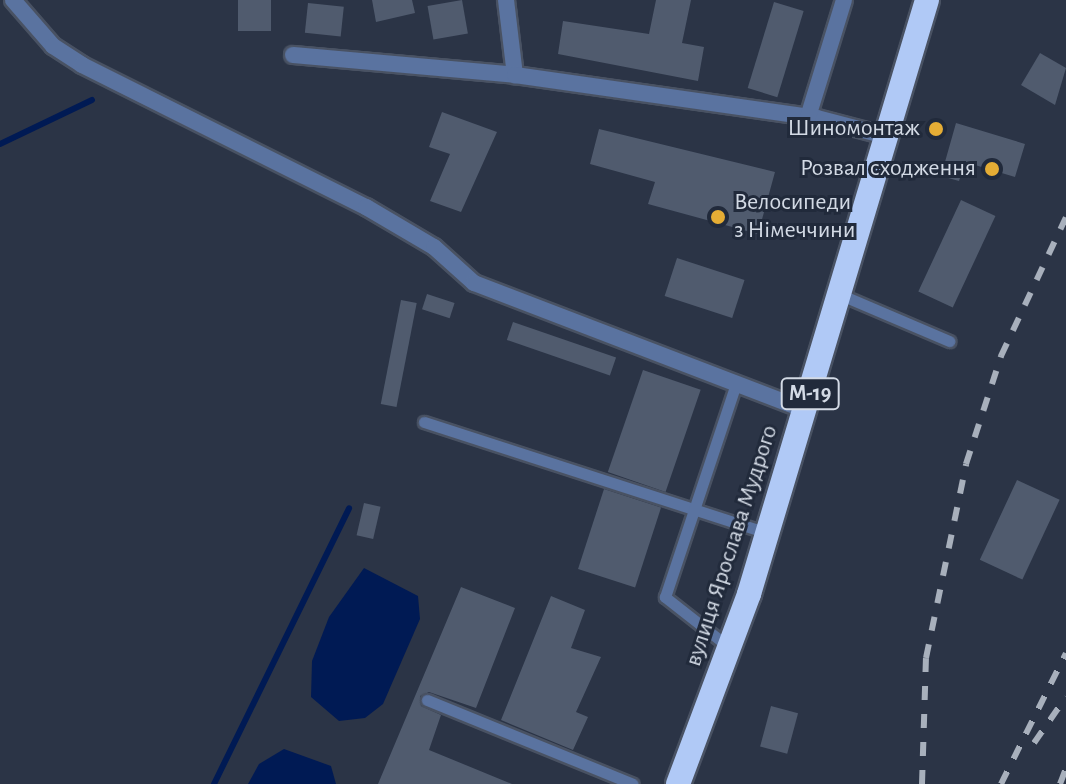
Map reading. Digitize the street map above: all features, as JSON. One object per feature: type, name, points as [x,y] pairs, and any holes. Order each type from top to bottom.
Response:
[{"type":"highway","name":"вулиця Ярослава Мудрого","points":[[678,784],[730,648],[767,533],[927,0]]},
{"type":"street","points":[[13,0],[53,46],[82,65],[366,207],[434,247],[474,283],[805,410]]},
{"type":"street","points":[[506,0],[515,75]]},
{"type":"street","points":[[808,117],[844,0]]},
{"type":"street","points":[[293,55],[515,75],[808,117],[886,136]]},
{"type":"lane","points":[[839,294],[949,341]]},
{"type":"lane","points":[[730,648],[665,597],[736,384]]},
{"type":"lane","points":[[424,422],[767,533]]},
{"type":"lane","points":[[427,700],[633,784]]},
{"type":"water","points":[[364,568],[418,596],[420,619],[383,704],[365,718],[339,721],[311,697],[312,661],[329,617]]},
{"type":"water","points":[[284,749],[331,766],[336,784],[248,784],[259,764]]},
{"type":"building","points":[[238,0],[271,0],[271,31],[238,31]]},
{"type":"building","points":[[372,0],[412,0],[415,13],[376,22]]},
{"type":"building","points":[[462,0],[468,33],[433,40],[428,6]]},
{"type":"building","points":[[656,0],[691,0],[682,43],[704,47],[698,81],[558,54],[563,21],[649,34]]},
{"type":"building","points":[[774,2],[804,11],[777,97],[748,88]]},
{"type":"building","points":[[308,3],[344,7],[341,37],[305,33]]},
{"type":"building","points":[[1040,53],[1066,68],[1055,105],[1021,85]]},
{"type":"building","points":[[442,112],[497,132],[461,212],[430,201],[450,154],[429,147]]},
{"type":"building","points":[[956,123],[1025,144],[1015,177],[965,162],[959,181],[941,176]]},
{"type":"building","points":[[599,129],[775,172],[758,234],[648,204],[655,182],[590,164]]},
{"type":"building","points":[[961,200],[995,216],[953,308],[918,292]]},
{"type":"building","points":[[677,258],[745,280],[732,318],[665,296]]},
{"type":"building","points":[[427,294],[455,303],[450,318],[422,309]]},
{"type":"building","points":[[401,300],[417,303],[396,407],[381,404]]},
{"type":"building","points":[[513,322],[616,357],[610,375],[507,340]]},
{"type":"building","points":[[643,370],[701,390],[666,492],[608,472]]},
{"type":"building","points":[[1017,480],[1060,500],[1022,580],[980,560]]},
{"type":"building","points":[[604,489],[661,508],[635,587],[578,569]]},
{"type":"building","points":[[364,503],[381,507],[373,539],[357,535]]},
{"type":"building","points":[[461,587],[515,608],[476,708],[429,692],[420,696],[421,706],[441,715],[429,750],[512,784],[378,784]]},
{"type":"building","points":[[551,596],[585,610],[571,648],[601,657],[576,712],[588,717],[573,750],[501,720]]},
{"type":"building","points":[[771,706],[798,713],[787,754],[760,747]]},
{"type":"waterway","points":[[0,144],[92,100]]},
{"type":"waterway","points":[[214,784],[349,508]]},
{"type":"railway","points":[[922,784],[926,658],[966,464],[1001,356],[1066,217]]},
{"type":"railway","points":[[1001,784],[1066,653]]},
{"type":"railway","points":[[1034,743],[1066,697]]},
{"type":"railway","points":[[1060,784],[1066,768]]},
{"type":"place","name":"Шиномонтаж","points":[[936,129]]},
{"type":"place","name":"Розвал сходження","points":[[992,169]]},
{"type":"place","name":"Велосипеди з Німеччини","points":[[718,217]]}]
